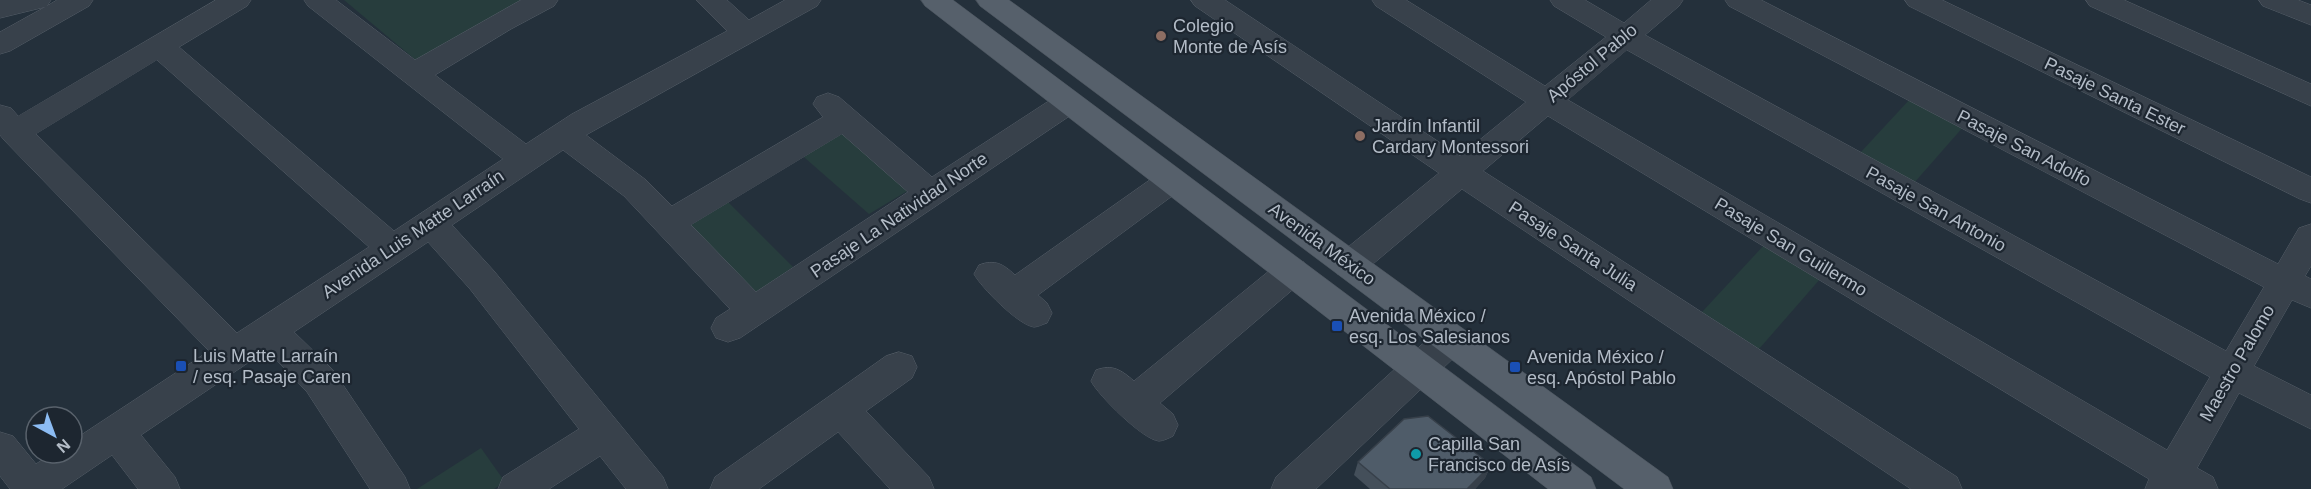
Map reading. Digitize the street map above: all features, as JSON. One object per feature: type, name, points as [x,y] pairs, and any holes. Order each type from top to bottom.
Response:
[{"type":"main road","points":[[935,0],[1577,489]]},
{"type":"main road","name":"Avenida México","points":[[990,0],[1654,489]]},
{"type":"street","points":[[0,9],[37,0]]},
{"type":"street","points":[[6,32],[79,0]]},
{"type":"street","points":[[234,353],[8,124],[159,46],[237,0]]},
{"type":"street","points":[[318,0],[525,160]]},
{"type":"street","points":[[414,74],[501,22],[544,0]]},
{"type":"street","points":[[710,0],[746,33]]},
{"type":"street","name":"Avenida Luis Matte Larraín","points":[[31,488],[564,135],[632,94],[807,0]]},
{"type":"street","name":"Pasaje Santa Julia","points":[[1205,0],[1461,172],[1943,489]]},
{"type":"street","name":"Pasaje San Guillermo","points":[[1386,0],[1546,101],[2178,484]]},
{"type":"street","name":"Pasaje San Antonio","points":[[1564,0],[1625,36],[2311,413]]},
{"type":"street","name":"Apóstol Pablo","points":[[1349,265],[1669,0]]},
{"type":"street","name":"Pasaje San Adolfo","points":[[1739,0],[2298,288]]},
{"type":"street","name":"Pasaje Santa Ester","points":[[1919,0],[2311,191]]},
{"type":"street","points":[[2100,0],[2311,96]]},
{"type":"street","points":[[2274,0],[2311,16]]},
{"type":"street","points":[[159,46],[392,248]]},
{"type":"street","name":"Pasaje La Natividad Norte","points":[[669,223],[741,319],[1069,102]]},
{"type":"street","points":[[564,135],[635,188],[669,223],[837,111],[931,194]]},
{"type":"street","points":[[1013,294],[1172,180]]},
{"type":"street","points":[[430,223],[482,280],[649,489]]},
{"type":"street","name":"Maestro Palomo","points":[[2178,484],[2232,371],[2298,288],[2311,237]]},
{"type":"street","points":[[1134,403],[1292,271]]},
{"type":"street","points":[[269,330],[320,381],[391,489]]},
{"type":"street","points":[[1290,489],[1450,339]]},
{"type":"street","points":[[729,489],[899,367]]},
{"type":"street","points":[[840,409],[915,489]]},
{"type":"street","points":[[116,431],[161,489]]},
{"type":"street","points":[[517,489],[604,433]]},
{"type":"street","points":[[0,448],[31,488]]},
{"type":"green space","points":[[344,0],[527,0],[418,62]]},
{"type":"green space","points":[[1911,98],[1964,126],[1914,183],[1860,153]]},
{"type":"green space","points":[[838,125],[909,190],[869,214],[797,151]]},
{"type":"green space","points":[[726,200],[793,267],[755,293],[688,224]]},
{"type":"green space","points":[[1765,244],[1821,278],[1759,349],[1702,312]]},
{"type":"green space","points":[[481,448],[505,482],[494,489],[417,489]]},
{"type":"building","name":"Capilla San Francisco de Asís","points":[[1428,416],[1491,465],[1467,489],[1390,489],[1358,462],[1404,419]]},
{"type":"place","name":"Colegio Monte de Asís","points":[[1161,36]]},
{"type":"place","name":"Jardín Infantil Cardary Montessori","points":[[1360,136]]},
{"type":"place","name":"Avenida México / esq. Los Salesianos","points":[[1337,326]]},
{"type":"place","name":"Luis Matte Larraín / esq. Pasaje Caren","points":[[181,366]]},
{"type":"place","name":"Avenida México / esq. Apóstol Pablo","points":[[1515,367]]},
{"type":"place","name":"Capilla San Francisco de Asís","points":[[1416,454]]}]
